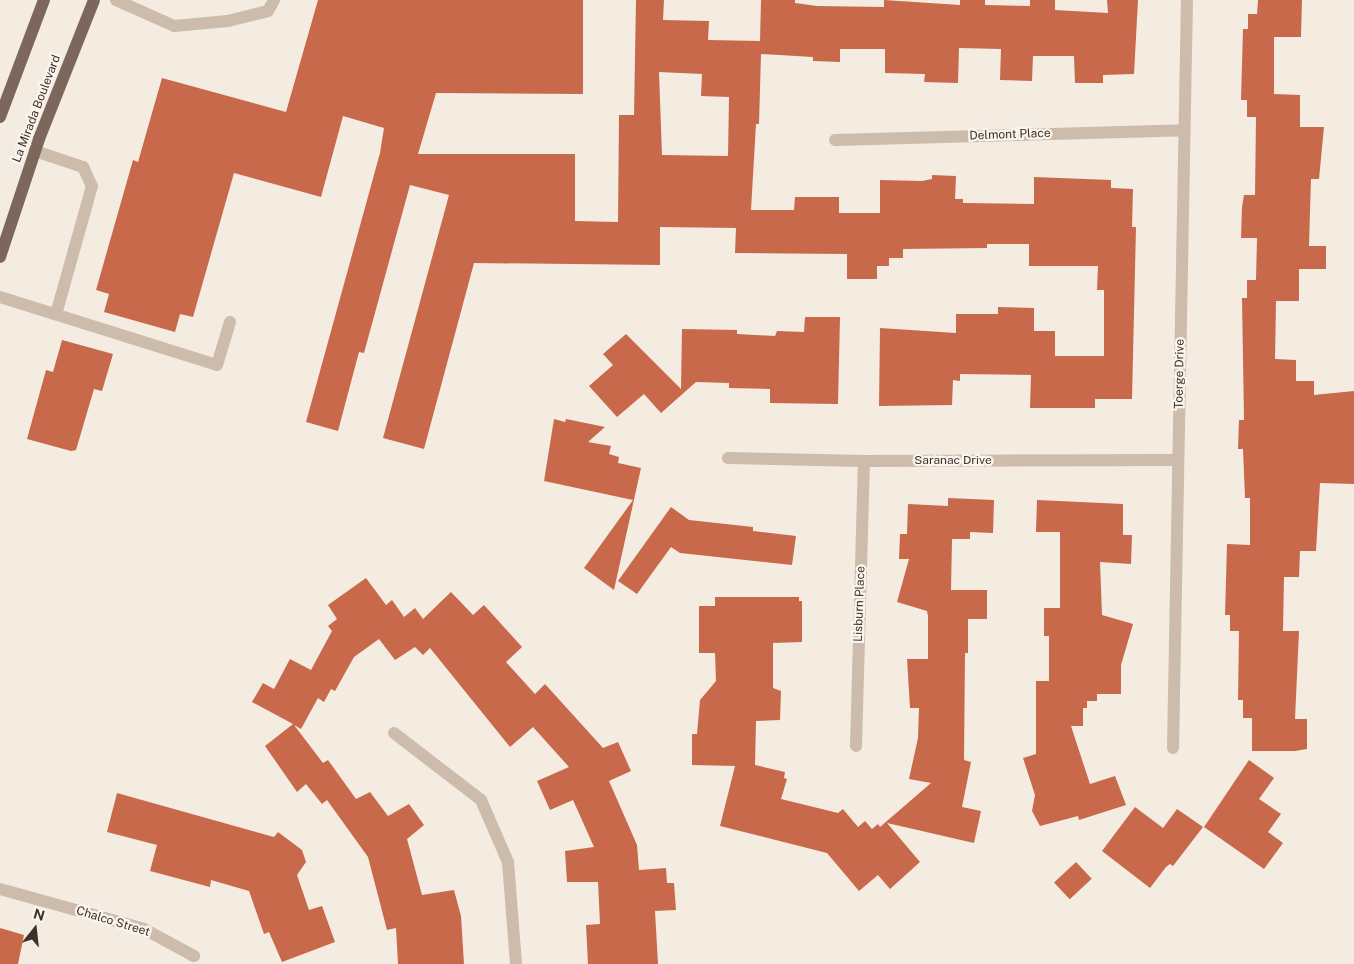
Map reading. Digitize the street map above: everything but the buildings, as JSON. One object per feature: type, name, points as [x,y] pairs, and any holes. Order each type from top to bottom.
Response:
[{"type":"main road","points":[[0,117],[44,0]]},
{"type":"main road","name":"La Mirada Boulevard","points":[[0,256],[35,150],[94,0]]},
{"type":"street","points":[[116,0],[174,26],[228,22],[268,11],[274,0]]},
{"type":"street","name":"Toerge Drive","points":[[1173,748],[1187,0]]},
{"type":"street","name":"Delmont Place","points":[[835,140],[1184,130]]},
{"type":"street","points":[[35,150],[83,167],[92,186],[56,314]]},
{"type":"street","points":[[0,297],[217,365],[230,322]]},
{"type":"street","name":"Saranac Drive","points":[[728,458],[864,462],[1178,460]]},
{"type":"street","name":"Lisburn Place","points":[[856,746],[864,462]]},
{"type":"street","points":[[394,733],[481,800],[508,862],[516,964]]},
{"type":"street","name":"Chalco Street","points":[[0,889],[144,929],[194,956]]}]
